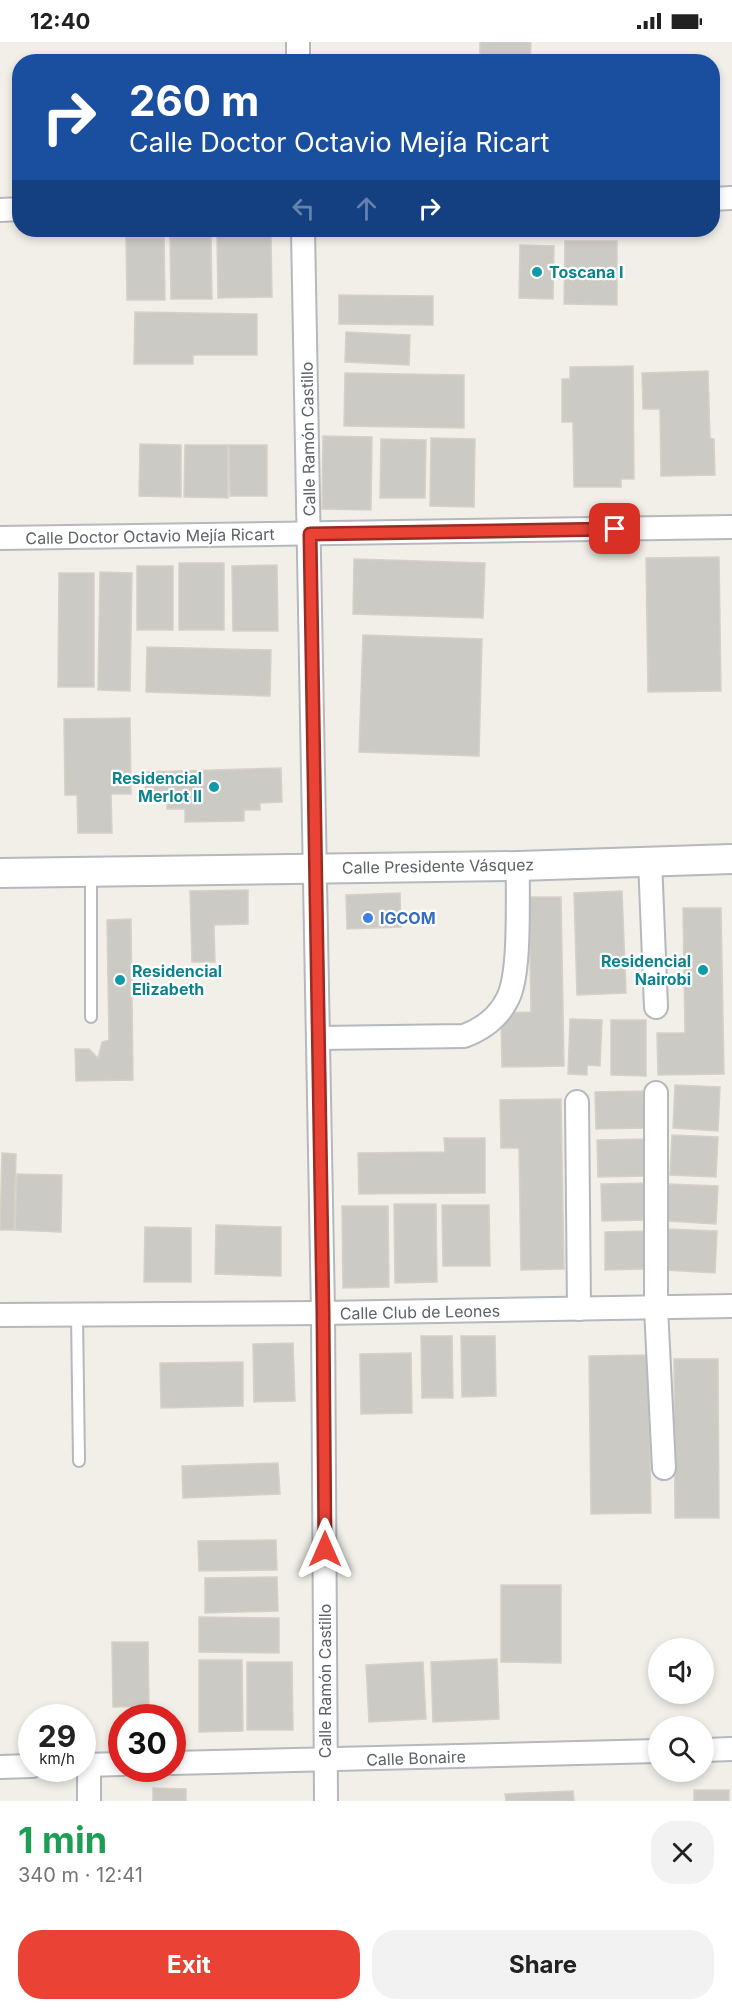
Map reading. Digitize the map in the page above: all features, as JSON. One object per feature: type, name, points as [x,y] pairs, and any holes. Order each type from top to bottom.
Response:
[{"type":"street","name":"Calle Ramón Castillo","points":[[303,237],[319,1038],[326,1801]]},
{"type":"street","name":"Calle Doctor Octavio Mejía Ricart","points":[[0,538],[732,527]]},
{"type":"street","name":"Calle Presidente Vásquez","points":[[0,873],[518,866],[732,859]]},
{"type":"street","points":[[650,860],[656,1007]]},
{"type":"street","points":[[319,1038],[464,1036],[480,1029],[496,1017],[508,998],[514,979],[518,866]]},
{"type":"street","points":[[656,1093],[658,1240],[656,1308],[664,1468]]},
{"type":"street","points":[[577,1102],[579,1309]]},
{"type":"street","name":"Calle Club de Leones","points":[[0,1315],[323,1313],[732,1306]]},
{"type":"street","points":[[714,1750],[732,1749]]},
{"type":"street","name":"Calle Bonaire","points":[[186,1764],[648,1751]]},
{"type":"street","points":[[0,1767],[18,1766]]},
{"type":"street","points":[[87,1782],[89,1801]]},
{"type":"lane","points":[[92,871],[92,1017]]},
{"type":"lane","points":[[77,1315],[79,1461]]},
{"type":"building","points":[[480,42],[531,42],[530,54],[480,54]]},
{"type":"building","points":[[170,237],[211,237],[212,299],[171,299]]},
{"type":"building","points":[[217,237],[271,237],[272,297],[218,298]]},
{"type":"building","points":[[126,238],[164,238],[165,300],[127,300]]},
{"type":"building","points":[[565,241],[617,241],[617,305],[564,304]]},
{"type":"building","name":"Toscana I","points":[[520,245],[554,246],[553,299],[519,298]]},
{"type":"building","points":[[339,295],[433,296],[433,325],[339,324]]},
{"type":"building","points":[[135,312],[257,314],[257,355],[193,355],[193,364],[134,364]]},
{"type":"building","points":[[346,332],[410,335],[409,365],[345,362]]},
{"type":"building","points":[[633,366],[634,479],[621,479],[621,487],[574,487],[573,422],[562,422],[562,379],[570,379],[570,367]]},
{"type":"building","points":[[708,371],[710,438],[714,439],[715,475],[661,476],[660,409],[643,409],[642,373]]},
{"type":"building","points":[[345,373],[464,375],[464,428],[344,426]]},
{"type":"building","points":[[323,436],[372,437],[371,510],[322,509]]},
{"type":"building","points":[[431,438],[475,439],[474,507],[430,506]]},
{"type":"building","points":[[381,439],[426,440],[425,498],[380,498]]},
{"type":"building","points":[[140,444],[181,445],[181,497],[139,496]]},
{"type":"building","points":[[185,445],[228,445],[228,498],[184,497]]},
{"type":"building","points":[[229,445],[267,445],[267,496],[230,496]]},
{"type":"building","points":[[719,557],[721,691],[648,692],[646,558]]},
{"type":"building","points":[[354,559],[485,563],[483,618],[353,614]]},
{"type":"building","points":[[179,563],[224,563],[224,630],[179,630]]},
{"type":"building","points":[[277,565],[278,631],[233,631],[232,566]]},
{"type":"building","points":[[137,566],[173,566],[173,630],[137,630]]},
{"type":"building","points":[[100,572],[132,573],[130,691],[98,690]]},
{"type":"building","points":[[59,573],[94,573],[94,687],[58,687]]},
{"type":"building","points":[[363,635],[482,639],[479,756],[359,752]]},
{"type":"building","points":[[147,647],[271,650],[270,696],[146,692]]},
{"type":"building","points":[[130,718],[131,794],[111,794],[112,833],[78,833],[77,795],[65,795],[64,719]]},
{"type":"building","name":"Residencial Merlot II","points":[[281,768],[282,802],[260,803],[260,810],[244,810],[244,821],[185,822],[185,809],[167,809],[167,801],[146,802],[145,772]]},
{"type":"building","points":[[248,890],[248,924],[214,925],[215,962],[192,962],[190,891]]},
{"type":"building","points":[[622,891],[626,993],[577,995],[574,893]]},
{"type":"building","points":[[400,893],[401,927],[347,929],[346,895]]},
{"type":"building","points":[[529,897],[561,897],[564,1066],[502,1067],[501,1013],[531,1012]]},
{"type":"building","name":"Residencial Nairobi","points":[[683,908],[721,908],[724,1074],[658,1075],[657,1033],[685,1033]]},
{"type":"building","name":"Residencial Elizabeth","points":[[131,919],[133,1080],[76,1081],[75,1049],[89,1049],[98,1058],[102,1042],[109,1040],[107,920]]},
{"type":"building","points":[[570,1019],[602,1020],[600,1066],[587,1065],[587,1075],[568,1074]]},
{"type":"building","points":[[611,1020],[646,1020],[646,1076],[611,1075]]},
{"type":"building","points":[[675,1085],[720,1087],[718,1131],[673,1128]]},
{"type":"building","points":[[643,1091],[644,1128],[596,1129],[595,1092]]},
{"type":"building","points":[[561,1099],[564,1269],[521,1270],[519,1148],[501,1148],[500,1100]]},
{"type":"building","points":[[672,1135],[718,1137],[716,1177],[670,1175]]},
{"type":"building","points":[[444,1138],[485,1138],[485,1193],[359,1194],[358,1153],[445,1152]]},
{"type":"building","points":[[646,1139],[647,1176],[598,1177],[597,1140]]},
{"type":"building","points":[[2,1153],[16,1154],[14,1230],[0,1230]]},
{"type":"building","points":[[17,1174],[62,1175],[61,1232],[15,1230]]},
{"type":"building","points":[[649,1183],[649,1220],[602,1221],[601,1184]]},
{"type":"building","points":[[668,1184],[718,1186],[716,1224],[667,1221]]},
{"type":"building","points":[[394,1204],[436,1204],[437,1282],[395,1283]]},
{"type":"building","points":[[442,1205],[489,1205],[490,1266],[443,1266]]},
{"type":"building","points":[[342,1206],[388,1206],[389,1287],[343,1288]]},
{"type":"building","points":[[216,1225],[281,1227],[281,1276],[215,1274]]},
{"type":"building","points":[[145,1227],[191,1228],[191,1282],[144,1282]]},
{"type":"building","points":[[667,1229],[717,1231],[715,1273],[666,1270]]},
{"type":"building","points":[[645,1231],[646,1269],[605,1270],[605,1232]]},
{"type":"building","points":[[421,1336],[452,1336],[453,1398],[422,1398]]},
{"type":"building","points":[[461,1336],[495,1336],[496,1396],[462,1397]]},
{"type":"building","points":[[293,1343],[295,1401],[254,1402],[253,1344]]},
{"type":"building","points":[[411,1353],[412,1413],[361,1414],[360,1354]]},
{"type":"building","points":[[648,1355],[651,1513],[591,1514],[589,1356]]},
{"type":"building","points":[[674,1359],[718,1359],[719,1518],[675,1518]]},
{"type":"building","points":[[243,1362],[243,1406],[161,1408],[160,1363]]},
{"type":"building","points":[[278,1463],[280,1494],[183,1498],[182,1466]]},
{"type":"building","points":[[276,1540],[277,1570],[199,1571],[198,1541]]},
{"type":"building","points":[[277,1577],[278,1611],[205,1613],[205,1578]]},
{"type":"building","points":[[501,1585],[561,1585],[561,1663],[501,1662]]},
{"type":"building","points":[[199,1617],[279,1618],[279,1653],[199,1652]]},
{"type":"building","points":[[112,1642],[148,1642],[149,1704],[113,1704]]},
{"type":"building","points":[[497,1659],[499,1719],[433,1722],[431,1662]]},
{"type":"building","points":[[199,1660],[242,1660],[243,1731],[199,1732]]},
{"type":"building","points":[[247,1662],[292,1662],[293,1730],[247,1730]]},
{"type":"building","points":[[423,1662],[426,1719],[369,1722],[366,1665]]},
{"type":"building","points":[[153,1788],[186,1789],[186,1801],[153,1801]]},
{"type":"building","points":[[694,1790],[729,1790],[729,1801],[694,1801]]},
{"type":"building","points":[[573,1791],[574,1801],[506,1801],[505,1794]]},
{"type":"place","name":"Toscana I","points":[[537,272]]},
{"type":"place","name":"Residencial Merlot II","points":[[214,787]]},
{"type":"place","name":"IGCOM","points":[[368,918]]},
{"type":"place","name":"Residencial Nairobi","points":[[703,970]]},
{"type":"place","name":"Residencial Elizabeth","points":[[120,980]]},
{"type":"route","points":[[325,1549],[310,534],[615,529]]}]
